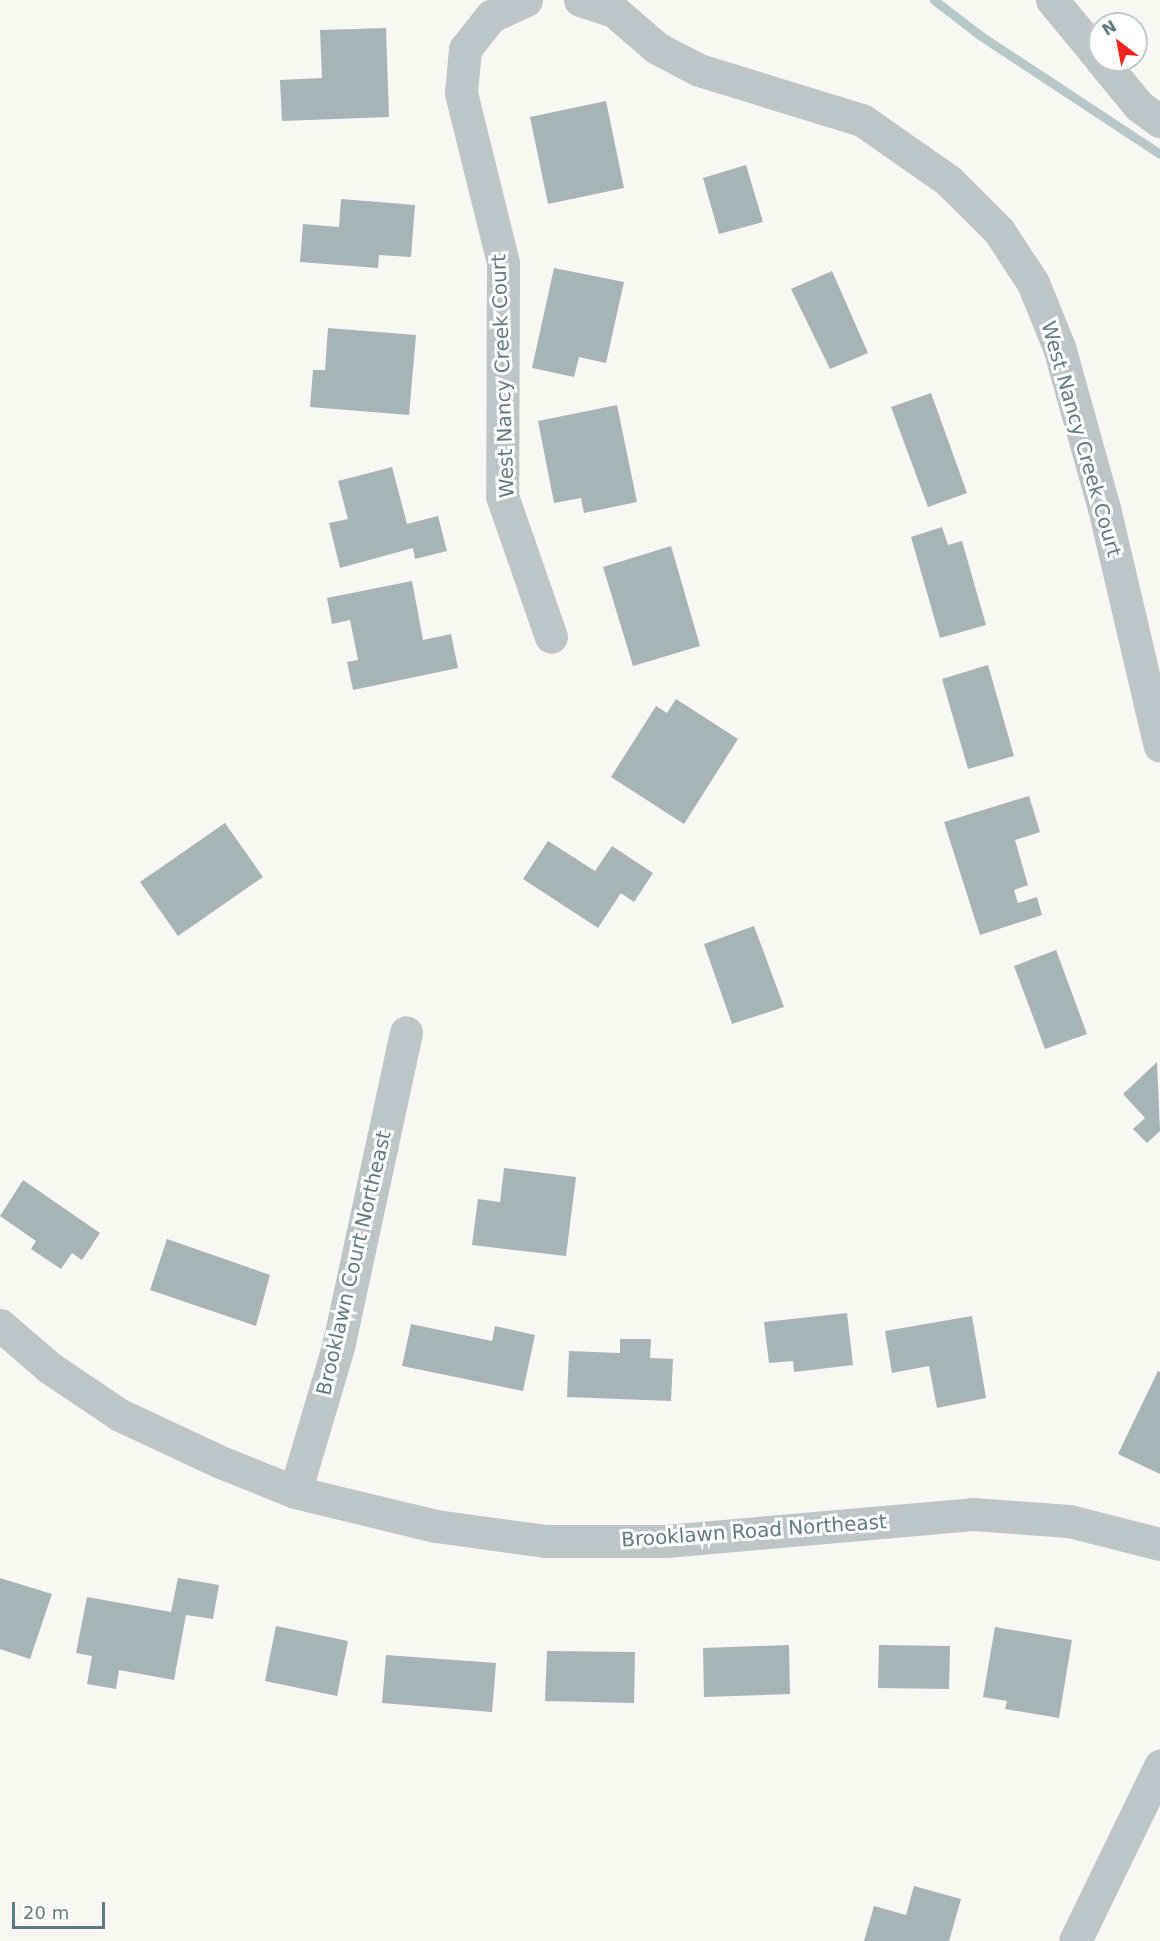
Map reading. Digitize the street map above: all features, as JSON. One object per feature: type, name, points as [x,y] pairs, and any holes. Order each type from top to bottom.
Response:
[{"type":"street","name":"West Nancy Creek Court","points":[[526,0],[491,16],[465,49],[461,93],[503,263],[502,496],[551,638]]},
{"type":"street","name":"West Nancy Creek Court","points":[[580,0],[614,11],[657,48],[699,70],[862,120],[949,182],[999,231],[1033,283],[1059,347],[1104,508],[1160,746]]},
{"type":"street","points":[[1052,0],[1088,43]]},
{"type":"street","points":[[1112,72],[1139,106],[1160,121]]},
{"type":"street","name":"Brooklawn Court Northeast","points":[[295,1492],[338,1347],[406,1032]]},
{"type":"street","name":"Brooklawn Road Northeast","points":[[0,1325],[50,1368],[120,1415],[295,1492],[436,1526],[545,1541],[666,1540],[973,1514],[1068,1521],[1160,1544]]},
{"type":"street","points":[[1075,1941],[1160,1766]]},
{"type":"building","points":[[386,28],[389,117],[282,121],[280,80],[322,78],[320,30]]},
{"type":"building","points":[[606,101],[624,188],[548,204],[530,117]]},
{"type":"building","points":[[746,165],[763,222],[719,234],[703,178]]},
{"type":"building","points":[[341,199],[415,205],[411,257],[379,255],[378,268],[300,262],[303,224],[339,227]]},
{"type":"building","points":[[554,268],[624,282],[606,363],[579,357],[574,377],[532,368]]},
{"type":"building","points":[[832,271],[868,353],[830,369],[791,289]]},
{"type":"building","points":[[328,328],[416,335],[409,415],[310,407],[313,370],[325,370]]},
{"type":"building","points":[[931,393],[967,493],[928,507],[891,407]]},
{"type":"building","points":[[617,405],[637,502],[584,513],[581,498],[554,503],[538,421]]},
{"type":"building","points":[[392,467],[407,524],[438,516],[447,551],[415,559],[413,548],[340,568],[329,523],[348,519],[338,481]]},
{"type":"building","points":[[942,527],[948,545],[962,541],[986,625],[940,638],[911,537]]},
{"type":"building","points":[[671,546],[700,646],[633,666],[603,567]]},
{"type":"building","points":[[412,581],[423,640],[451,634],[458,668],[353,690],[347,662],[358,660],[350,620],[332,624],[327,598]]},
{"type":"building","points":[[988,665],[1014,756],[968,769],[942,679]]},
{"type":"building","points":[[676,699],[738,739],[684,824],[611,777],[656,706],[667,713]]},
{"type":"building","points":[[1029,796],[1040,832],[1015,840],[1028,885],[1014,890],[1018,903],[1037,897],[1042,915],[980,935],[944,822]]},
{"type":"building","points":[[225,823],[263,877],[178,936],[140,882]]},
{"type":"building","points":[[548,841],[595,871],[612,846],[653,873],[634,902],[621,893],[598,928],[523,879]]},
{"type":"building","points":[[754,926],[784,1007],[732,1024],[704,944]]},
{"type":"building","points":[[1056,950],[1087,1034],[1045,1049],[1014,966]]},
{"type":"building","points":[[1157,1062],[1160,1131],[1147,1143],[1133,1129],[1145,1118],[1123,1094]]},
{"type":"building","points":[[504,1168],[576,1177],[566,1256],[472,1245],[478,1199],[500,1202]]},
{"type":"building","points":[[23,1180],[100,1233],[82,1260],[72,1253],[61,1269],[31,1249],[36,1241],[0,1216]]},
{"type":"building","points":[[167,1239],[270,1275],[256,1326],[150,1290]]},
{"type":"building","points":[[847,1313],[853,1365],[794,1372],[793,1361],[769,1363],[764,1322]]},
{"type":"building","points":[[972,1316],[986,1398],[937,1408],[929,1366],[892,1373],[885,1331]]},
{"type":"building","points":[[411,1324],[492,1341],[495,1326],[535,1335],[523,1391],[402,1366]]},
{"type":"building","points":[[620,1339],[651,1339],[650,1358],[673,1359],[671,1401],[567,1397],[569,1351],[620,1353]]},
{"type":"building","points":[[1158,1371],[1160,1372],[1160,1474],[1118,1454]]},
{"type":"building","points":[[0,1578],[52,1594],[30,1659],[0,1649]]},
{"type":"building","points":[[178,1578],[219,1585],[213,1619],[186,1615],[174,1680],[119,1670],[116,1689],[87,1684],[92,1656],[76,1653],[87,1597],[171,1612]]},
{"type":"building","points":[[276,1626],[348,1641],[337,1696],[265,1681]]},
{"type":"building","points":[[995,1627],[1072,1640],[1059,1718],[1005,1709],[1007,1701],[983,1697]]},
{"type":"building","points":[[789,1645],[790,1694],[704,1697],[703,1648]]},
{"type":"building","points":[[879,1645],[950,1646],[949,1689],[878,1688]]},
{"type":"building","points":[[547,1651],[635,1652],[634,1703],[545,1701]]},
{"type":"building","points":[[386,1655],[496,1663],[492,1712],[382,1703]]},
{"type":"building","points":[[914,1886],[961,1899],[949,1941],[864,1941],[874,1906],[906,1915]]},
{"type":"waterway","points":[[934,0],[981,36],[1160,154]]}]
